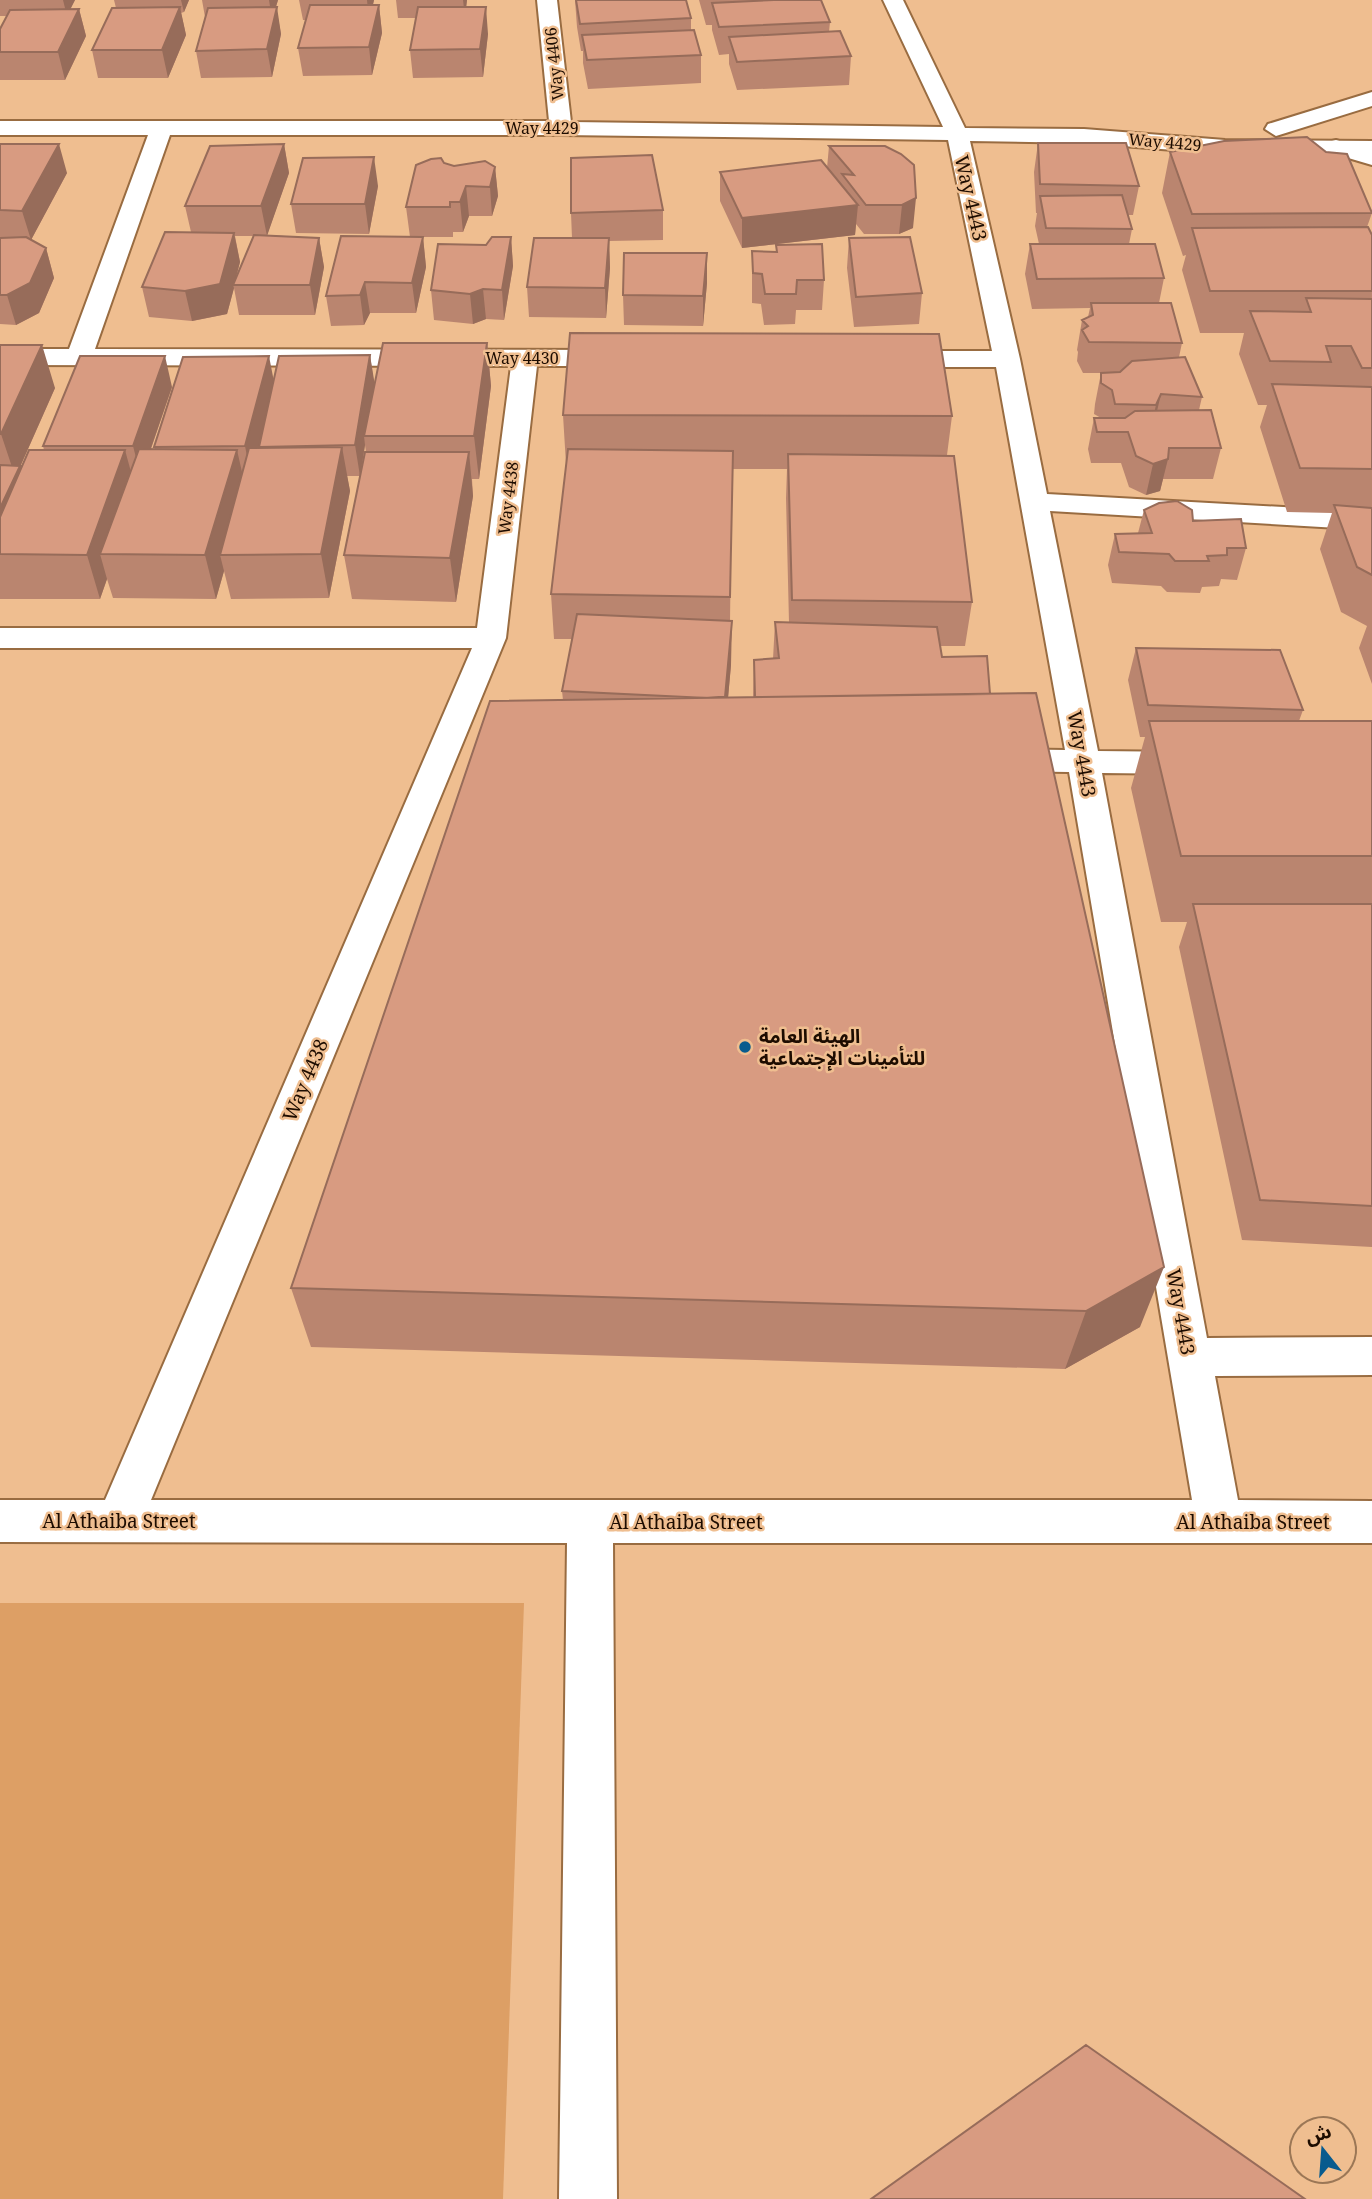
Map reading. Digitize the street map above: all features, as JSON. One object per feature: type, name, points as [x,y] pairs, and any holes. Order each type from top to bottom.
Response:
[{"type":"street","name":"Way 4406","points":[[547,0],[561,128]]},
{"type":"street","name":"Way 4443","points":[[893,0],[957,133],[1007,359],[1083,761],[1219,1522]]},
{"type":"street","points":[[1276,128],[1334,113],[1372,98]]},
{"type":"street","name":"Way 4429","points":[[0,128],[561,128],[957,133],[1084,136],[1225,147],[1372,148]]},
{"type":"street","points":[[79,357],[162,128]]},
{"type":"street","name":"Way 4429","points":[[1084,136],[1174,128],[1372,128]]},
{"type":"street","points":[[1336,147],[1372,158]]},
{"type":"street","name":"Way 4430","points":[[0,357],[649,358]]},
{"type":"street","name":"Way 4438","points":[[119,1521],[457,752],[491,639],[525,358]]},
{"type":"street","points":[[869,358],[1007,359]]},
{"type":"street","points":[[1033,502],[1372,521]]},
{"type":"street","points":[[0,638],[491,639]]},
{"type":"street","points":[[972,760],[1221,763]]},
{"type":"street","points":[[1189,1357],[1372,1356]]},
{"type":"street","name":"Al Athaiba Street","points":[[0,1521],[1372,1522]]},
{"type":"street","points":[[587,2199],[590,1522]]},
{"type":"shaded area","points":[[0,1603],[524,1603],[503,2199],[0,2199]]},
{"type":"building","points":[[576,0],[686,0],[691,18],[580,24]]},
{"type":"building","points":[[821,0],[830,22],[719,27],[712,3]]},
{"type":"building","points":[[310,5],[379,5],[369,47],[298,48]]},
{"type":"building","points":[[180,7],[162,50],[92,50],[112,8]]},
{"type":"building","points":[[277,7],[267,49],[196,51],[208,8]]},
{"type":"building","points":[[418,7],[486,7],[480,49],[410,50]]},
{"type":"building","points":[[79,9],[58,52],[0,52],[0,29],[10,10]]},
{"type":"building","points":[[694,30],[701,55],[587,60],[582,35]]},
{"type":"building","points":[[840,31],[851,56],[737,62],[729,37]]},
{"type":"building","points":[[1307,137],[1326,152],[1347,154],[1372,213],[1192,214],[1170,152],[1224,141]]},
{"type":"building","points":[[1038,143],[1126,143],[1139,186],[1040,184]]},
{"type":"building","points":[[0,144],[59,144],[22,211],[0,210]]},
{"type":"building","points":[[284,144],[261,206],[185,206],[210,146]]},
{"type":"building","points":[[829,146],[885,146],[901,154],[914,165],[916,198],[902,205],[866,205],[842,174],[854,175]]},
{"type":"building","points":[[652,155],[663,210],[571,213],[571,158]]},
{"type":"building","points":[[374,157],[365,204],[291,204],[303,158]]},
{"type":"building","points":[[441,158],[444,163],[454,166],[485,161],[495,167],[490,187],[466,186],[460,202],[450,202],[450,207],[406,207],[416,165]]},
{"type":"building","points":[[821,160],[858,205],[742,218],[720,172]]},
{"type":"building","points":[[1122,195],[1132,229],[1046,228],[1040,196]]},
{"type":"building","points":[[1368,227],[1372,235],[1372,291],[1210,291],[1192,228]]},
{"type":"building","points":[[165,232],[234,233],[220,284],[185,291],[142,287]]},
{"type":"building","points":[[254,235],[319,238],[310,285],[233,285]]},
{"type":"building","points":[[341,236],[423,237],[412,283],[365,282],[360,295],[326,296]]},
{"type":"building","points":[[26,237],[46,248],[30,283],[7,295],[0,295],[0,238]]},
{"type":"building","points":[[492,237],[511,237],[502,290],[483,289],[470,294],[431,290],[438,244],[486,245]]},
{"type":"building","points":[[910,237],[922,293],[856,297],[849,238]]},
{"type":"building","points":[[534,238],[609,238],[605,288],[527,287]]},
{"type":"building","points":[[822,244],[824,280],[797,280],[796,294],[765,294],[762,274],[753,273],[752,251],[777,252],[776,245]]},
{"type":"building","points":[[1030,244],[1155,244],[1164,278],[1037,279]]},
{"type":"building","points":[[624,253],[707,253],[703,296],[623,295]]},
{"type":"building","points":[[1306,298],[1372,299],[1372,368],[1362,368],[1351,346],[1326,346],[1331,362],[1270,361],[1250,311],[1311,312]]},
{"type":"building","points":[[1091,303],[1171,303],[1182,343],[1089,342],[1082,330],[1088,326],[1082,320],[1093,315]]},
{"type":"building","points":[[570,333],[939,334],[952,416],[563,415]]},
{"type":"building","points":[[383,343],[487,343],[474,436],[364,436]]},
{"type":"building","points":[[0,345],[42,345],[1,434],[0,434]]},
{"type":"building","points":[[370,355],[355,445],[259,447],[279,356]]},
{"type":"building","points":[[80,356],[165,356],[133,446],[43,446]]},
{"type":"building","points":[[269,356],[245,446],[154,447],[183,357]]},
{"type":"building","points":[[1185,357],[1202,397],[1161,394],[1156,405],[1115,404],[1112,390],[1101,383],[1101,373],[1120,372],[1132,361]]},
{"type":"building","points":[[1272,384],[1372,387],[1372,469],[1300,468]]},
{"type":"building","points":[[1211,410],[1221,448],[1169,448],[1168,459],[1153,464],[1136,456],[1128,432],[1097,432],[1094,418],[1125,418],[1135,411]]},
{"type":"building","points":[[342,447],[321,554],[220,555],[249,448]]},
{"type":"building","points":[[139,449],[237,450],[205,555],[100,554]]},
{"type":"building","points":[[568,449],[733,451],[730,597],[551,594]]},
{"type":"building","points":[[29,450],[125,450],[87,555],[0,554],[0,517]]},
{"type":"building","points":[[365,452],[469,452],[450,558],[344,555]]},
{"type":"building","points":[[788,454],[954,456],[972,602],[792,600]]},
{"type":"building","points":[[0,465],[20,466],[0,508]]},
{"type":"building","points":[[1177,501],[1192,510],[1193,521],[1241,519],[1246,548],[1227,548],[1227,555],[1207,556],[1209,561],[1175,561],[1169,554],[1119,552],[1115,534],[1152,533],[1144,510],[1159,503]]},
{"type":"building","points":[[1334,505],[1372,508],[1372,575],[1357,567]]},
{"type":"building","points":[[577,614],[732,621],[725,697],[562,691]]},
{"type":"building","points":[[775,622],[937,627],[942,657],[987,656],[990,694],[755,697],[754,660],[779,658]]},
{"type":"building","points":[[1136,648],[1280,650],[1303,710],[1148,705]]},
{"type":"building","name":"الهيئة العامة للتأمينات الإجتماعية","points":[[1036,693],[1164,1267],[1086,1311],[291,1288],[490,701]]},
{"type":"building","points":[[1149,721],[1372,721],[1372,856],[1181,856]]},
{"type":"building","points":[[1193,904],[1372,904],[1372,1206],[1260,1200]]},
{"type":"building","points":[[1086,2045],[1305,2199],[871,2199]]},
{"type":"place","name":"الهيئة العامة للتأمينات الإجتماعية","points":[[745,1047]]}]
